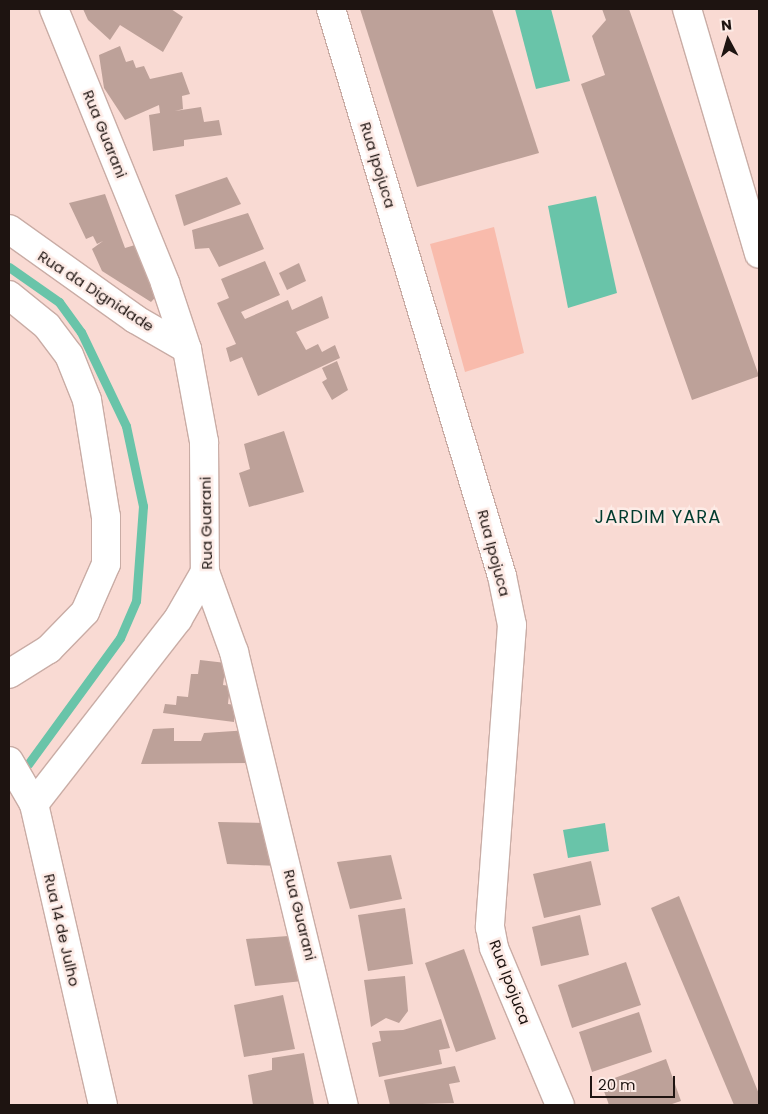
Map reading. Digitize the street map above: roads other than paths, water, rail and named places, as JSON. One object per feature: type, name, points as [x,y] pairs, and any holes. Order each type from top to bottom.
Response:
[{"type":"street","name":"Rua Guarani","points":[[54,9],[165,283],[187,349],[204,442],[206,572],[234,652],[344,1105]]},
{"type":"street","name":"Rua Ipojuca","points":[[331,9],[502,576],[512,625],[490,927],[494,948],[560,1105]]},
{"type":"street","points":[[687,9],[749,179],[759,254]]},
{"type":"street","name":"Rua da Dignidade","points":[[9,229],[135,319],[187,349]]},
{"type":"street","points":[[9,294],[47,326],[70,355],[87,400],[106,517],[106,564],[86,612],[49,649],[9,674]]},
{"type":"street","points":[[34,804],[178,619],[206,572]]},
{"type":"street","name":"Rua 14 de Julho","points":[[9,761],[34,804],[103,1105]]},
{"type":"waterway","points":[[9,267],[59,302],[81,332],[126,426],[143,506],[136,601],[120,638],[28,764]]},
{"type":"district","name":"JARDIM YARA","points":[[658,517]]}]
